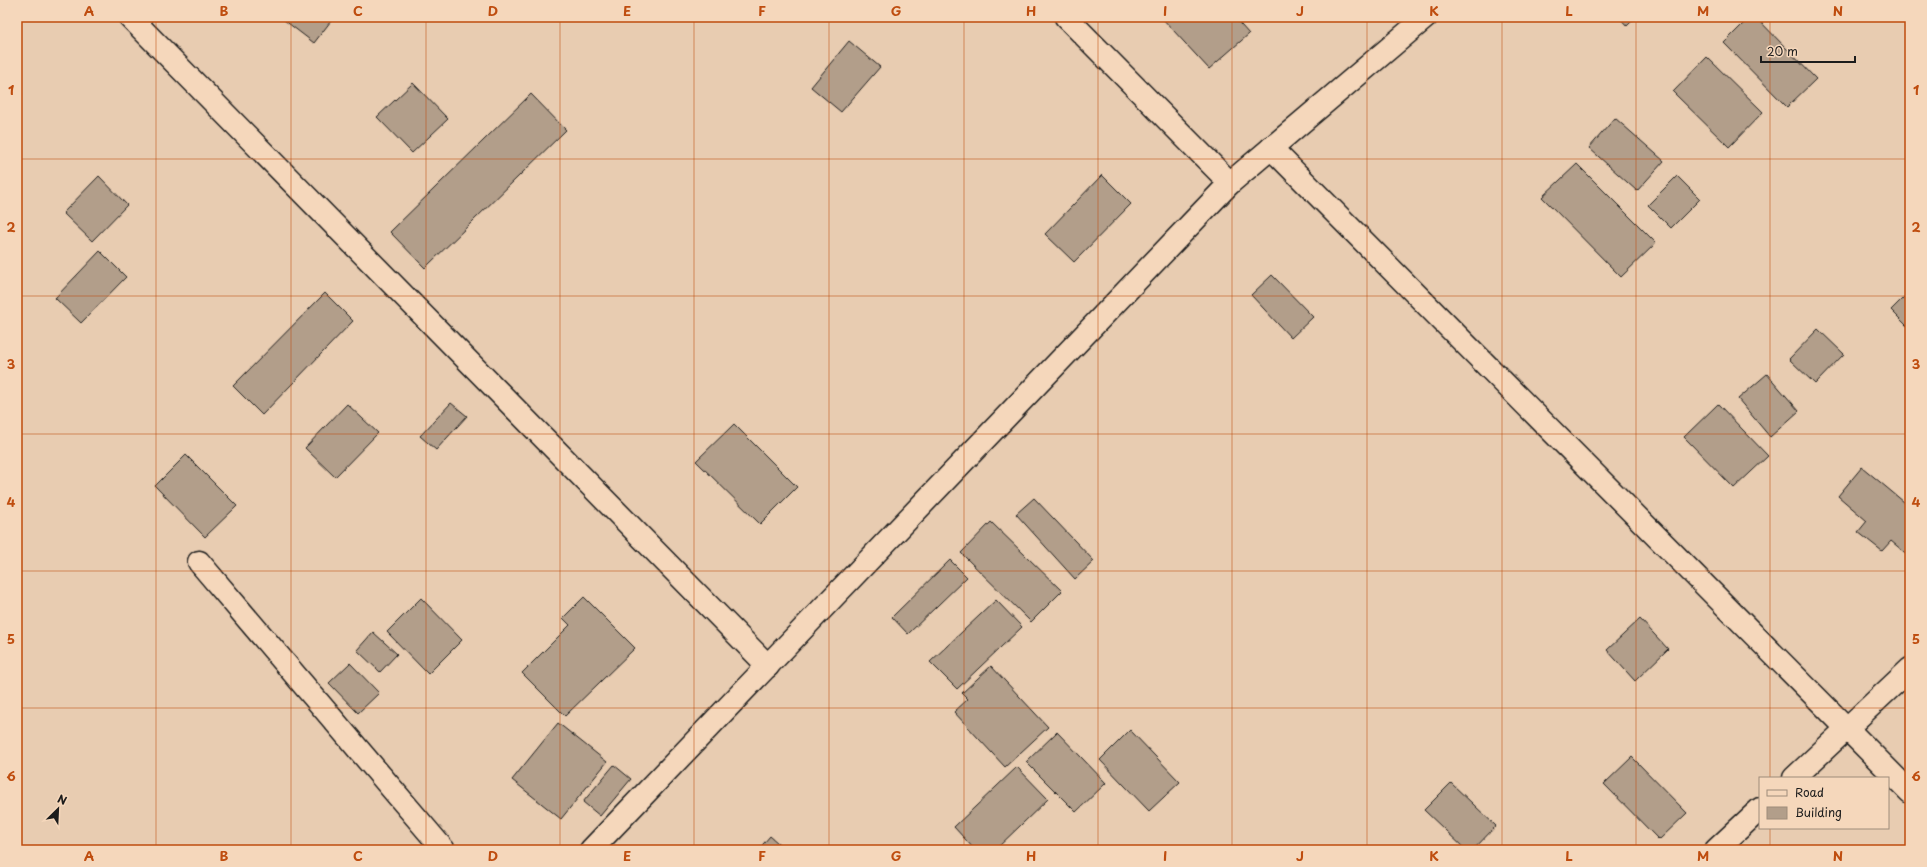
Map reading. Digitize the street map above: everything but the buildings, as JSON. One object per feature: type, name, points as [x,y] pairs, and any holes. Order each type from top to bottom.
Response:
[{"type":"street","points":[[130,17],[768,666]]},
{"type":"street","points":[[1066,17],[1230,183]]},
{"type":"street","points":[[591,850],[1230,183],[1426,17]]},
{"type":"street","points":[[1271,148],[1910,792]]},
{"type":"street","points":[[199,562],[444,850]]},
{"type":"street","points":[[1795,777],[1910,669]]},
{"type":"street","points":[[1716,850],[1759,810]]}]
